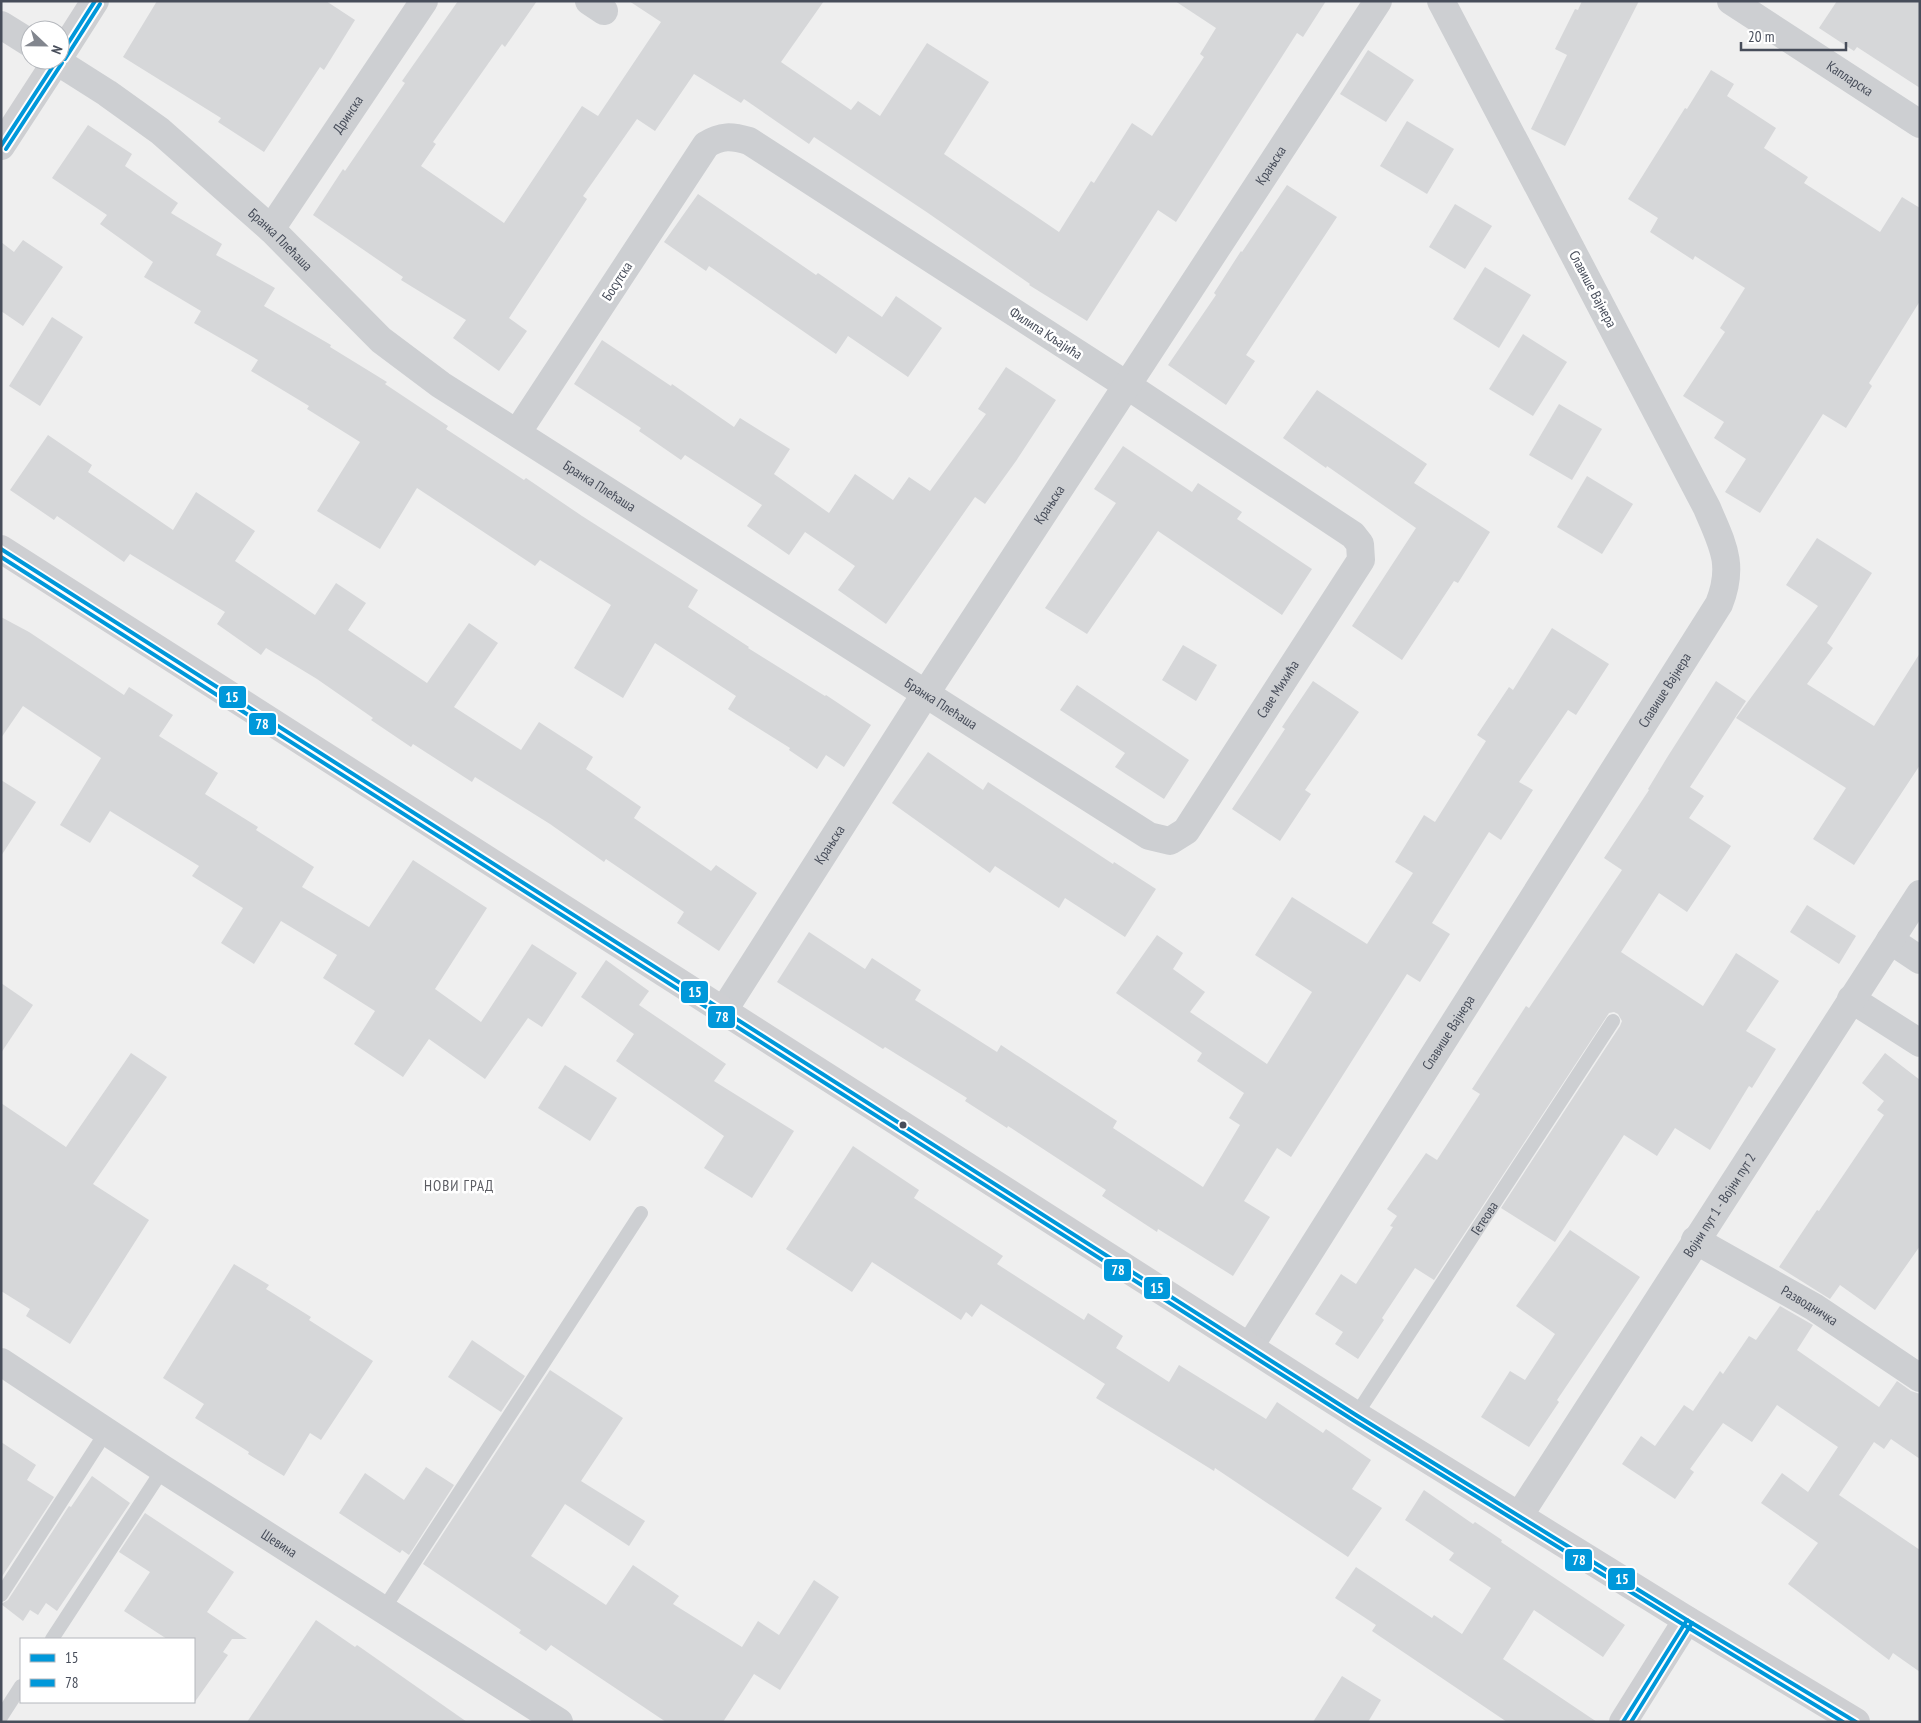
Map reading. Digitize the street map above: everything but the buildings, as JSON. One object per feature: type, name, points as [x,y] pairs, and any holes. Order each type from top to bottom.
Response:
[{"type":"main road","points":[[70,39],[95,1]]},
{"type":"main road","points":[[1,146],[50,70]]},
{"type":"main road","points":[[1,549],[1356,1415],[1687,1620],[1856,1722]]},
{"type":"main road","points":[[1623,1722],[1687,1620]]},
{"type":"street","name":"Дринска","points":[[271,228],[424,1]]},
{"type":"street","name":"Крањска","points":[[724,1010],[926,693],[1378,1]]},
{"type":"street","name":"Славише Вајнера","points":[[1250,1346],[1714,612],[1725,588],[1727,573],[1726,557],[1703,500],[1441,1]]},
{"type":"street","name":"Капларска","points":[[1731,1],[1920,124]]},
{"type":"street","points":[[1,26],[20,37]]},
{"type":"street","name":"Бранка Плећаша","points":[[70,68],[160,131],[271,228],[382,340],[440,384],[1149,836],[1170,841],[1186,831]]},
{"type":"street","name":"Филипа Кљајића","points":[[724,136],[749,141],[1128,386],[1353,535],[1360,544]]},
{"type":"street","name":"Босутска","points":[[517,433],[706,145],[724,136]]},
{"type":"street","name":"Саве Михића","points":[[1186,831],[1361,560],[1360,544]]},
{"type":"street","name":"Војни пут 1 - Војни пут 2","points":[[1519,1516],[1695,1240],[1920,894]]},
{"type":"street","points":[[1890,940],[1920,960]]},
{"type":"street","points":[[1851,1000],[1920,1043]]},
{"type":"street","name":"Разводничка","points":[[1695,1240],[1814,1307],[1920,1378]]},
{"type":"street","name":"Шевина","points":[[1,1362],[163,1469],[559,1722]]},
{"type":"lane","name":"Гетеова","points":[[1356,1415],[1613,1021]]},
{"type":"lane","points":[[382,1610],[641,1213]]},
{"type":"lane","points":[[1,1595],[106,1432]]},
{"type":"lane","points":[[53,1638],[163,1469]]},
{"type":"lane","points":[[1,1716],[20,1688]]},
{"type":"transit line","name":"15","points":[[70,40],[95,1]]},
{"type":"transit line","name":"78","points":[[70,51],[100,4]]},
{"type":"transit line","name":"15","points":[[1,146],[50,70]]},
{"type":"transit line","name":"78","points":[[6,149],[57,70]]},
{"type":"transit line","name":"15","points":[[1,549],[1356,1415],[1687,1620],[1856,1722]]},
{"type":"transit line","name":"78","points":[[1,557],[1353,1420],[1843,1722]]},
{"type":"transit line","name":"15","points":[[1623,1722],[1687,1620]]},
{"type":"transit line","name":"78","points":[[1631,1722],[1692,1623]]},
{"type":"district","name":"НОВИ ГРАД","points":[[459,1186]]}]
